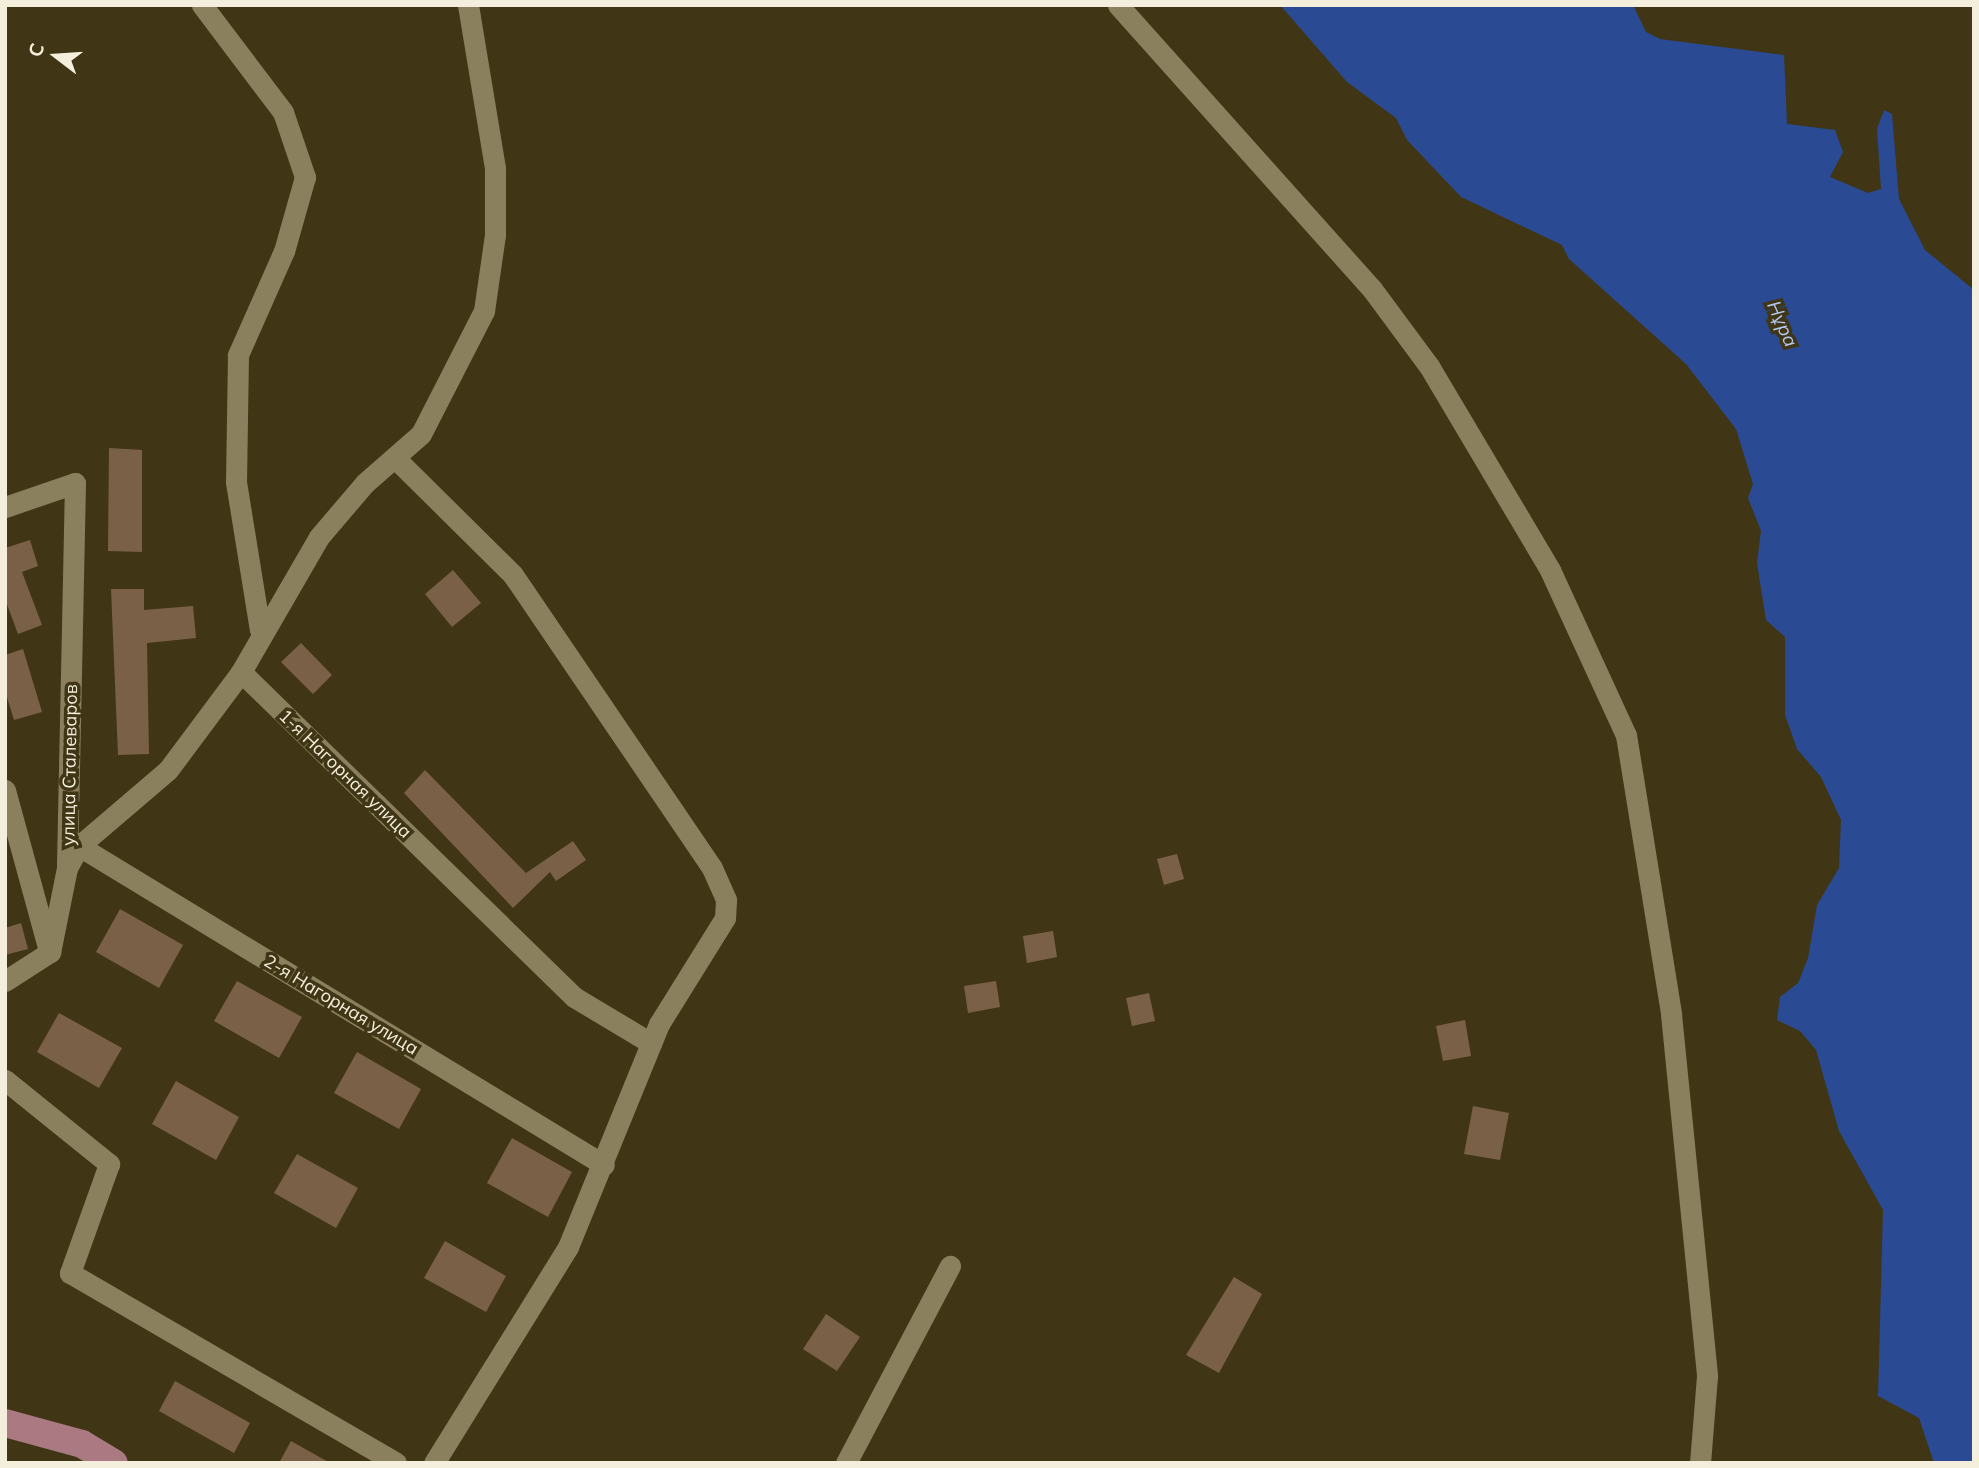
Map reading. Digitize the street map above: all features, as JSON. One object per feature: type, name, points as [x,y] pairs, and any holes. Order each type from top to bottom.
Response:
[{"type":"main road","points":[[5,1423],[77,1453],[114,1463]]},
{"type":"street","points":[[202,5],[284,112],[305,177],[284,251],[238,355],[236,482],[260,630]]},
{"type":"street","points":[[67,868],[79,846],[168,770],[241,672],[260,630],[319,537],[365,483],[398,461],[421,434],[484,311],[495,236],[495,168],[468,5]]},
{"type":"street","points":[[1118,5],[1371,289],[1429,366],[1550,570],[1626,734],[1673,1027],[1707,1376],[1700,1463]]},
{"type":"street","points":[[398,461],[513,575],[716,878],[725,918],[676,989],[651,1043],[604,1165],[568,1247],[434,1463]]},
{"type":"street","name":"улица Сталеваров","points":[[5,507],[75,483],[67,868],[50,952]]},
{"type":"street","name":"1-я Нагорная улица","points":[[241,672],[574,997],[651,1043]]},
{"type":"street","points":[[5,790],[50,952],[5,981]]},
{"type":"street","name":"2-я Нагорная улица","points":[[79,846],[604,1165]]},
{"type":"street","points":[[5,1080],[109,1164],[69,1273],[396,1463]]},
{"type":"street","points":[[846,1463],[950,1266]]},
{"type":"water","name":"Нұра","points":[[1280,5],[1633,5],[1646,32],[1660,39],[1784,55],[1787,124],[1835,130],[1843,152],[1830,177],[1868,193],[1881,189],[1877,129],[1884,110],[1892,114],[1899,199],[1925,250],[1974,290],[1974,1463],[1934,1463],[1919,1418],[1878,1396],[1883,1210],[1839,1131],[1816,1050],[1800,1031],[1777,1020],[1780,997],[1798,983],[1808,958],[1817,905],[1839,868],[1841,820],[1821,777],[1797,749],[1785,715],[1785,637],[1766,620],[1757,563],[1761,531],[1748,498],[1753,484],[1736,429],[1686,364],[1569,259],[1562,245],[1461,197],[1407,140],[1396,118],[1347,82]]},
{"type":"building","points":[[109,448],[142,450],[142,552],[108,551]]},
{"type":"building","points":[[30,540],[38,566],[22,572],[42,625],[18,634],[5,599],[5,548]]},
{"type":"building","points":[[453,570],[481,603],[452,627],[425,594]]},
{"type":"building","points":[[111,589],[144,589],[144,610],[193,606],[196,638],[147,643],[149,754],[118,755]]},
{"type":"building","points":[[301,643],[332,675],[313,694],[281,662]]},
{"type":"building","points":[[23,649],[42,712],[14,720],[5,691],[5,655]]},
{"type":"building","points":[[425,770],[526,873],[573,841],[586,860],[556,881],[550,872],[513,908],[404,793]]},
{"type":"building","points":[[1177,854],[1184,879],[1164,885],[1157,859]]},
{"type":"building","points":[[120,909],[183,945],[159,988],[96,952]]},
{"type":"building","points":[[21,923],[28,949],[5,955],[5,928]]},
{"type":"building","points":[[1053,931],[1057,957],[1027,963],[1023,936]]},
{"type":"building","points":[[237,981],[302,1017],[279,1058],[214,1021]]},
{"type":"building","points":[[996,981],[1000,1007],[968,1013],[964,986]]},
{"type":"building","points":[[1149,993],[1155,1021],[1132,1026],[1126,998]]},
{"type":"building","points":[[59,1013],[122,1048],[99,1088],[37,1052]]},
{"type":"building","points":[[1465,1020],[1471,1056],[1443,1061],[1436,1026]]},
{"type":"building","points":[[357,1052],[421,1089],[399,1129],[334,1093]]},
{"type":"building","points":[[176,1081],[239,1117],[216,1160],[152,1124]]},
{"type":"building","points":[[1473,1106],[1509,1113],[1500,1160],[1464,1154]]},
{"type":"building","points":[[512,1138],[572,1172],[548,1217],[487,1183]]},
{"type":"building","points":[[297,1154],[358,1188],[336,1228],[274,1193]]},
{"type":"building","points":[[445,1241],[506,1276],[486,1312],[424,1278]]},
{"type":"building","points":[[1234,1277],[1262,1294],[1219,1373],[1186,1355]]},
{"type":"building","points":[[826,1314],[860,1337],[837,1371],[803,1349]]},
{"type":"building","points":[[175,1381],[250,1423],[234,1453],[159,1411]]},
{"type":"building","points":[[291,1441],[330,1463],[279,1463]]}]
